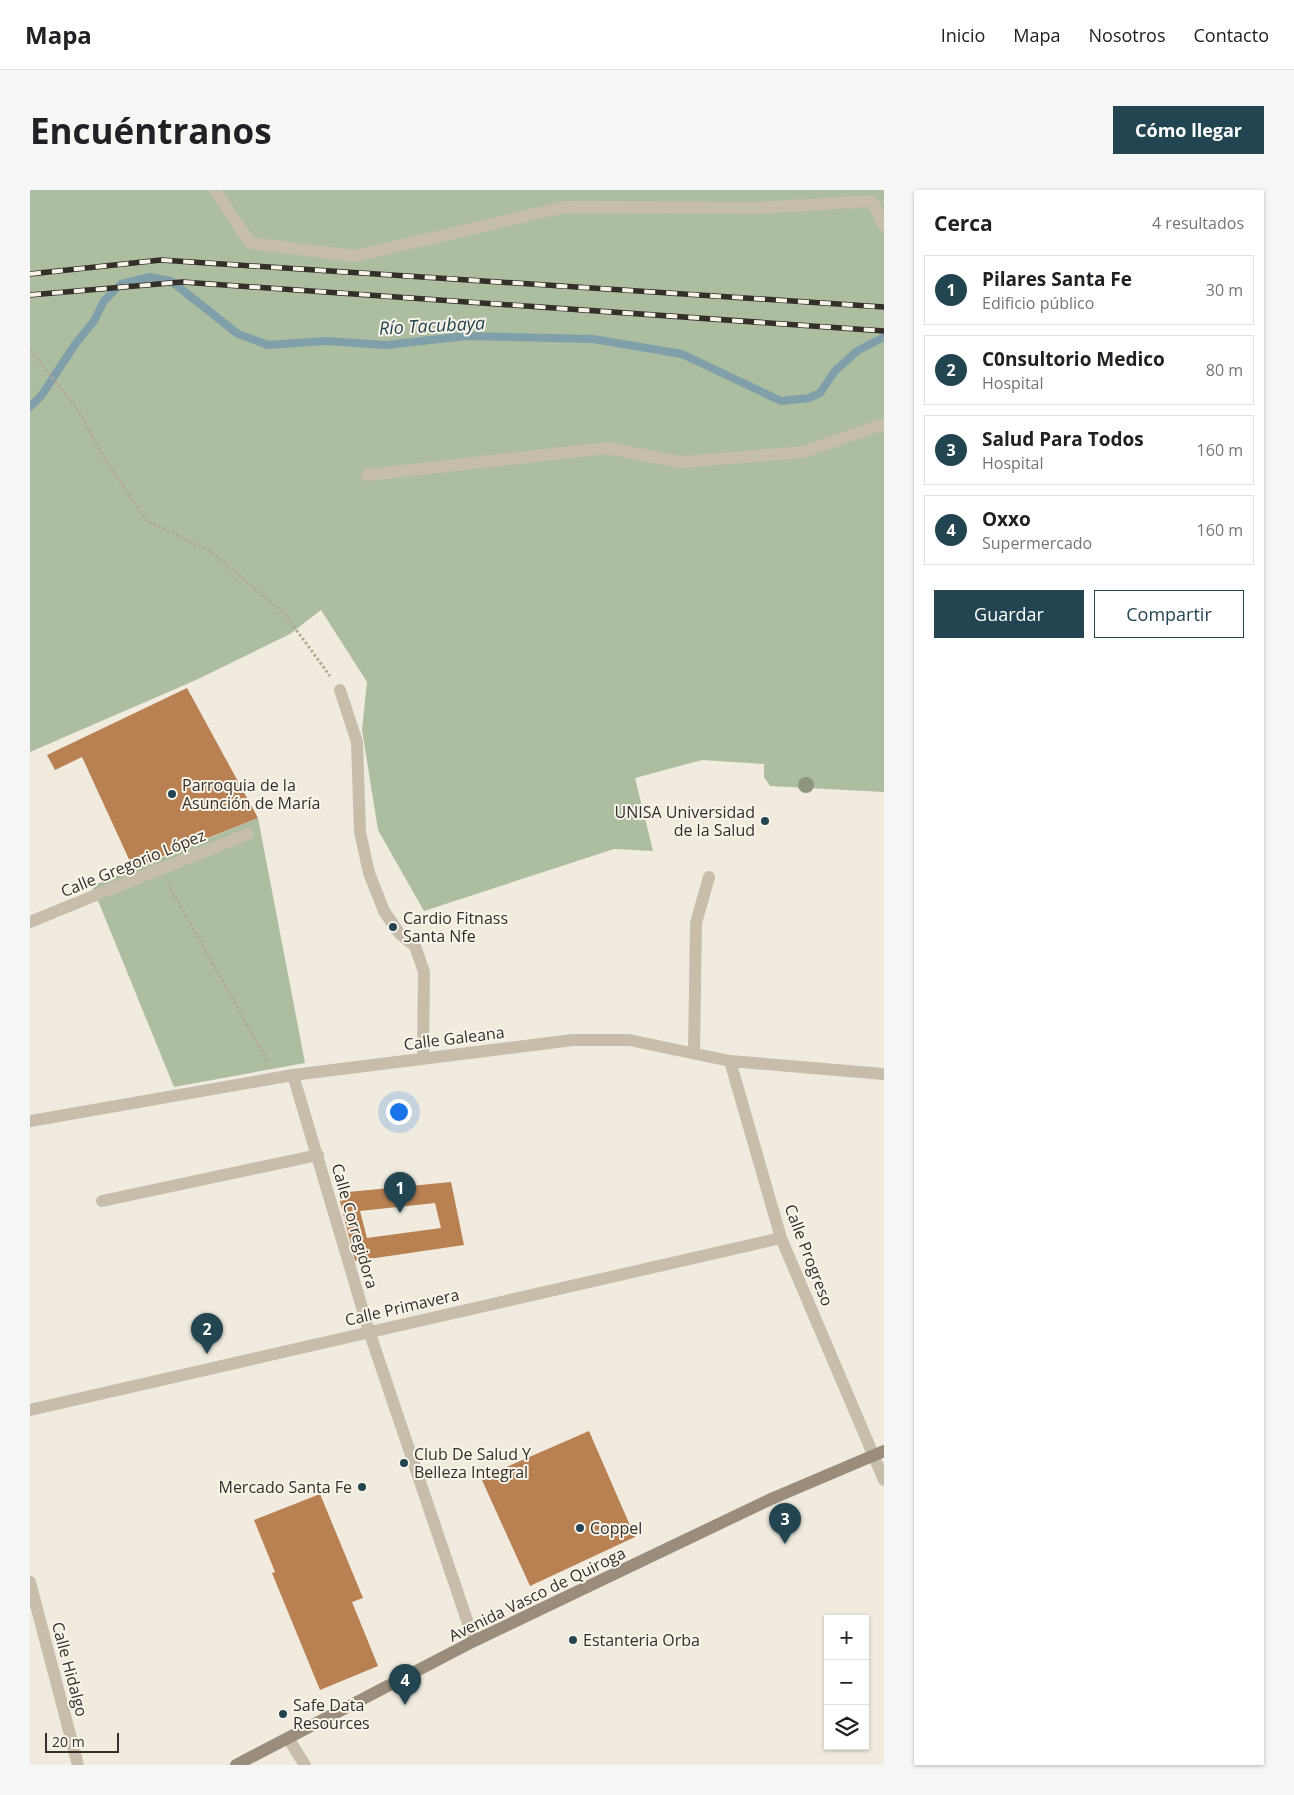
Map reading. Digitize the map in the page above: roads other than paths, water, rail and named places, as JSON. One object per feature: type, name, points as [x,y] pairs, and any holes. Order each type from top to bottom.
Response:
[{"type":"main road","name":"Avenida Vasco de Quiroga","points":[[236,1765],[474,1641],[771,1499],[879,1453]]},
{"type":"street","points":[[215,190],[250,243],[355,256],[565,207],[759,208],[872,201],[882,217]]},
{"type":"street","points":[[367,474],[607,448],[681,462],[803,452],[884,424]]},
{"type":"street","points":[[340,690],[357,742],[360,832],[369,873],[384,911],[399,933],[415,946],[424,972],[422,1058]]},
{"type":"street","name":"Calle Gregorio López","points":[[30,922],[248,834]]},
{"type":"street","points":[[694,1053],[696,923],[709,877]]},
{"type":"street","name":"Calle Galeana","points":[[30,1120],[277,1077],[573,1040],[629,1040],[730,1061],[884,1074]]},
{"type":"street","name":"Calle Progreso","points":[[730,1061],[781,1238],[879,1453],[884,1480]]},
{"type":"street","name":"Calle Corregidora","points":[[294,1075],[369,1331],[474,1641]]},
{"type":"street","points":[[102,1202],[318,1155]]},
{"type":"street","name":"Calle Primavera","points":[[30,1410],[781,1238]]},
{"type":"street","name":"Calle Hidalgo","points":[[30,1582],[78,1765]]},
{"type":"street","points":[[288,1738],[305,1765]]},
{"type":"waterway","name":"Río Tacubaya","points":[[30,407],[41,396],[76,343],[94,321],[104,301],[121,284],[150,277],[171,281],[238,334],[268,345],[326,341],[386,345],[466,336],[593,339],[682,354],[781,401],[809,398],[820,393],[835,371],[857,351],[884,337]]},
{"type":"railway","points":[[30,274],[161,260],[884,307]]},
{"type":"railway","points":[[30,295],[182,282],[884,331]]},
{"type":"place","name":"Parroquia de la Asunción de María","points":[[172,794]]},
{"type":"place","name":"UNISA Universidad de la Salud","points":[[765,821]]},
{"type":"place","name":"Cardio Fitnass Santa Nfe","points":[[393,927]]},
{"type":"place","name":"Pilares Santa Fe","points":[[400,1213]]},
{"type":"place","name":"C0nsultorio Medico","points":[[207,1354]]},
{"type":"place","name":"Club De Salud Y Belleza Integral","points":[[404,1463]]},
{"type":"place","name":"Mercado Santa Fe","points":[[362,1487]]},
{"type":"place","name":"Coppel","points":[[580,1528]]},
{"type":"place","name":"Salud Para Todos","points":[[785,1544]]},
{"type":"place","name":"Estanteria Orba","points":[[573,1640]]},
{"type":"place","name":"Oxxo","points":[[405,1705]]},
{"type":"place","name":"Safe Data Resources","points":[[283,1714]]}]
